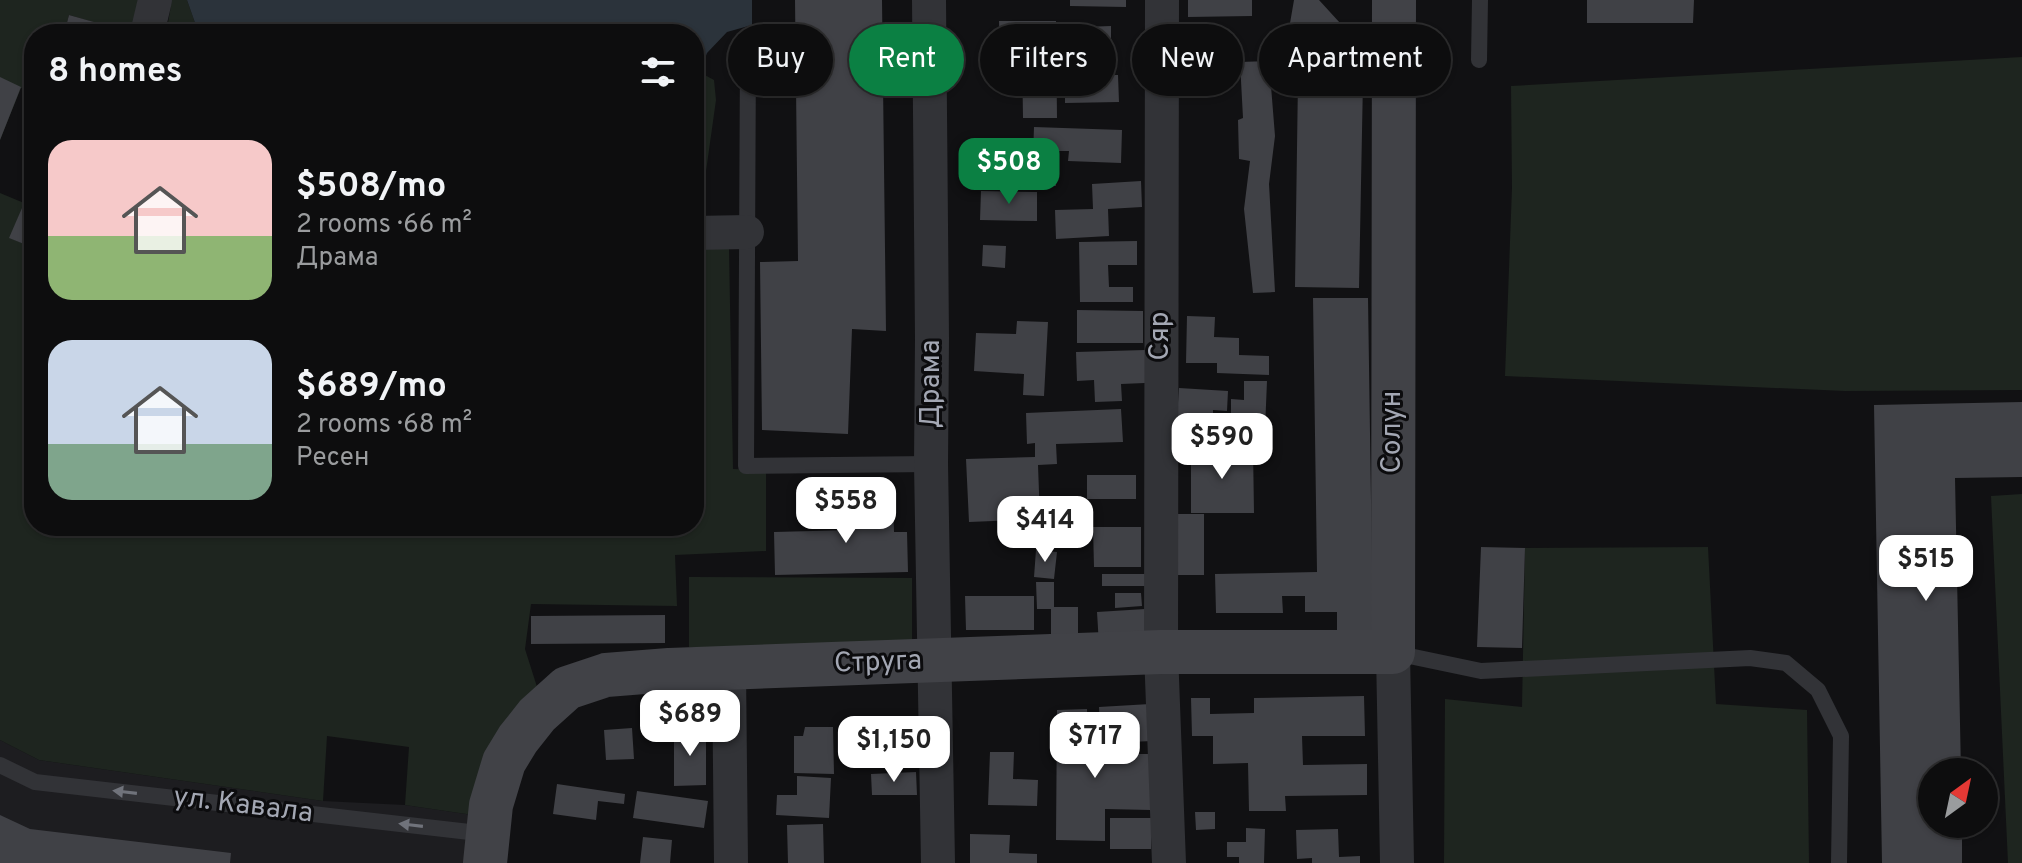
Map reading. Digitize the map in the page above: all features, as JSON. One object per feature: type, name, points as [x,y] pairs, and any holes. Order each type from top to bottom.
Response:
[{"type":"street","points":[[149,24],[155,0]]},
{"type":"street","name":"Драма","points":[[929,0],[931,464],[938,863]]},
{"type":"street","name":"Сяр","points":[[1162,0],[1161,652],[1169,863]]},
{"type":"street","name":"Солун","points":[[1391,2],[1393,652],[1397,863]]},
{"type":"street","points":[[704,233],[747,232]]},
{"type":"street","name":"Струга","points":[[487,849],[491,805],[504,762],[518,739],[537,715],[567,688],[606,675],[1161,652],[1393,652]]},
{"type":"street","points":[[729,669],[731,863]]},
{"type":"lane","points":[[1479,60],[1480,0]]},
{"type":"lane","points":[[748,96],[746,466],[931,464]]},
{"type":"lane","points":[[1393,652],[1481,671],[1750,658],[1786,663],[1818,690],[1841,736],[1839,863]]},
{"type":"lane","name":"ул. Кавала","points":[[0,765],[35,782],[487,849]]},
{"type":"shaded area","points":[[0,0],[138,0],[133,24],[100,24],[69,15],[67,24],[24,24],[24,89],[21,88],[0,140]]},
{"type":"shaded area","points":[[172,0],[187,0],[195,24],[168,24]]},
{"type":"shaded area","points":[[187,0],[752,0],[752,24],[728,24],[728,32],[707,53],[704,61],[704,24],[195,24]]},
{"type":"shaded area","points":[[2022,57],[2022,390],[1845,391],[1505,376],[1512,188],[1511,86]]},
{"type":"shaded area","points":[[704,75],[714,80],[716,100],[704,186]]},
{"type":"shaded area","points":[[0,193],[24,203],[10,238],[24,244],[24,536],[704,536],[704,248],[729,249],[733,469],[766,470],[766,551],[675,555],[677,606],[531,604],[525,649],[538,690],[473,815],[405,805],[409,747],[327,736],[323,801],[39,760],[0,740]]},
{"type":"shaded area","points":[[2022,494],[2022,863],[2008,863],[1991,496]]},
{"type":"shaded area","points":[[1708,547],[1716,704],[1807,710],[1809,863],[1444,863],[1445,699],[1522,707],[1525,548]]},
{"type":"shaded area","points":[[689,577],[912,578],[912,648],[689,647]]},
{"type":"shaded area","points":[[0,740],[39,760],[323,801],[405,805],[473,815],[463,863],[0,863]]},
{"type":"building","points":[[795,0],[882,0],[882,24],[849,24],[849,96],[883,96],[886,331],[852,329],[848,434],[762,430],[760,262],[798,261],[796,96],[833,96],[833,24],[795,24]]},
{"type":"building","points":[[1070,0],[1126,0],[1126,7],[1070,6]]},
{"type":"building","points":[[1188,0],[1252,0],[1252,16],[1188,17]]},
{"type":"building","points":[[1294,0],[1319,0],[1341,24],[1290,24]]},
{"type":"building","points":[[1587,0],[1694,0],[1693,23],[1587,23]]},
{"type":"building","points":[[69,15],[101,24],[67,24]]},
{"type":"building","points":[[999,21],[1056,21],[1056,24],[999,24]]},
{"type":"building","points":[[1259,61],[1259,96],[1272,96],[1275,136],[1269,184],[1275,292],[1253,293],[1244,209],[1250,161],[1239,159],[1238,120],[1243,118],[1243,62]]},
{"type":"building","points":[[1118,75],[1119,102],[1065,103],[1065,96],[1116,96]]},
{"type":"building","points":[[0,77],[21,87],[0,140]]},
{"type":"building","points":[[1023,96],[1057,96],[1057,118],[1023,118]]},
{"type":"building","points":[[1298,96],[1363,96],[1359,288],[1295,287]]},
{"type":"building","points":[[1034,127],[1122,130],[1121,163],[1068,161],[1069,151],[1057,151],[1056,186],[1032,185]]},
{"type":"building","points":[[1141,181],[1142,207],[1108,209],[1109,236],[1056,239],[1055,210],[1093,209],[1092,184]]},
{"type":"building","points":[[981,191],[1037,192],[1037,221],[980,220]]},
{"type":"building","points":[[24,203],[24,244],[9,238]]},
{"type":"building","points":[[1137,241],[1137,265],[1108,265],[1109,287],[1133,287],[1133,302],[1080,302],[1079,242]]},
{"type":"building","points":[[983,245],[1006,246],[1005,268],[982,266]]},
{"type":"building","points":[[1313,298],[1368,298],[1373,634],[1337,635],[1337,612],[1305,612],[1305,596],[1282,596],[1283,613],[1216,613],[1215,574],[1317,572]]},
{"type":"building","points":[[1077,310],[1143,311],[1143,343],[1077,343]]},
{"type":"building","points":[[1187,316],[1215,317],[1214,337],[1239,338],[1239,355],[1269,356],[1269,375],[1217,373],[1217,363],[1186,363]]},
{"type":"building","points":[[1017,321],[1048,322],[1044,396],[1023,395],[1024,374],[974,371],[976,333],[1016,334]]},
{"type":"building","points":[[1145,350],[1145,383],[1121,384],[1122,401],[1095,402],[1094,380],[1077,381],[1076,352]]},
{"type":"building","points":[[1244,381],[1267,381],[1265,429],[1231,428],[1231,399],[1244,400]]},
{"type":"building","points":[[1179,388],[1228,391],[1227,411],[1213,410],[1213,419],[1177,417]]},
{"type":"building","points":[[2022,402],[2022,477],[1955,478],[1961,758],[1918,758],[1918,838],[1962,838],[1962,863],[1882,863],[1874,405]]},
{"type":"building","points":[[1121,409],[1123,442],[1056,444],[1057,464],[1038,465],[1040,519],[969,522],[966,459],[1035,457],[1035,443],[1027,444],[1026,413]]},
{"type":"building","points":[[1183,424],[1211,426],[1210,434],[1200,434],[1199,447],[1182,446]]},
{"type":"building","points":[[1253,448],[1254,513],[1191,513],[1191,449]]},
{"type":"building","points":[[1087,475],[1136,475],[1136,499],[1087,499]]},
{"type":"building","points":[[893,500],[894,532],[907,532],[908,572],[775,575],[774,532],[851,530],[850,501]]},
{"type":"building","points":[[1176,514],[1204,514],[1204,575],[1175,575]]},
{"type":"building","points":[[1093,527],[1141,527],[1141,567],[1094,567]]},
{"type":"building","points":[[1481,547],[1525,548],[1522,648],[1477,647]]},
{"type":"building","points":[[1036,550],[1057,552],[1054,579],[1034,577]]},
{"type":"building","points":[[1102,574],[1145,574],[1145,586],[1102,586]]},
{"type":"building","points":[[1036,582],[1054,582],[1054,607],[1078,607],[1078,646],[1051,646],[1051,609],[1037,609]]},
{"type":"building","points":[[1115,593],[1141,593],[1142,606],[1115,608]]},
{"type":"building","points":[[965,596],[1034,596],[1034,630],[966,630]]},
{"type":"building","points":[[1145,609],[1147,642],[1099,645],[1097,612]]},
{"type":"building","points":[[665,615],[665,643],[531,644],[531,616]]},
{"type":"building","points":[[1364,696],[1365,736],[1302,736],[1303,765],[1367,764],[1367,795],[1285,796],[1286,811],[1249,811],[1248,763],[1213,764],[1213,736],[1192,736],[1191,698],[1210,698],[1210,714],[1254,713],[1254,698]]},
{"type":"building","points":[[1150,704],[1152,741],[1130,742],[1129,730],[1100,731],[1099,707]]},
{"type":"building","points":[[1087,709],[1088,739],[1103,740],[1103,750],[1152,754],[1151,810],[1105,809],[1105,841],[1056,840],[1057,710]]},
{"type":"building","points":[[805,727],[833,727],[834,774],[794,773],[794,736],[803,736]]},
{"type":"building","points":[[632,728],[634,759],[606,760],[604,730]]},
{"type":"building","points":[[674,730],[706,730],[706,785],[674,786]]},
{"type":"building","points":[[990,752],[1014,752],[1013,779],[1038,780],[1037,806],[988,805]]},
{"type":"building","points":[[916,772],[917,795],[872,795],[871,774]]},
{"type":"building","points":[[797,776],[831,778],[829,818],[776,815],[777,795],[797,795]]},
{"type":"building","points":[[557,784],[625,794],[624,804],[598,801],[596,820],[553,814]]},
{"type":"building","points":[[637,791],[708,801],[704,828],[633,818]]},
{"type":"building","points":[[1195,812],[1215,812],[1215,829],[1196,830]]},
{"type":"building","points":[[0,815],[30,829],[231,853],[230,863],[0,863]]},
{"type":"building","points":[[1110,818],[1151,818],[1151,849],[1110,849]]},
{"type":"building","points":[[823,824],[824,863],[788,863],[787,825]]},
{"type":"building","points":[[1246,828],[1265,829],[1264,863],[1239,863],[1239,857],[1227,857],[1227,842],[1246,842]]},
{"type":"building","points":[[1338,829],[1339,857],[1360,856],[1360,863],[1312,863],[1312,858],[1297,859],[1296,830]]},
{"type":"building","points":[[970,834],[1010,835],[1009,853],[1037,854],[1037,863],[970,863]]},
{"type":"building","points":[[643,837],[672,840],[670,863],[640,863]]}]
